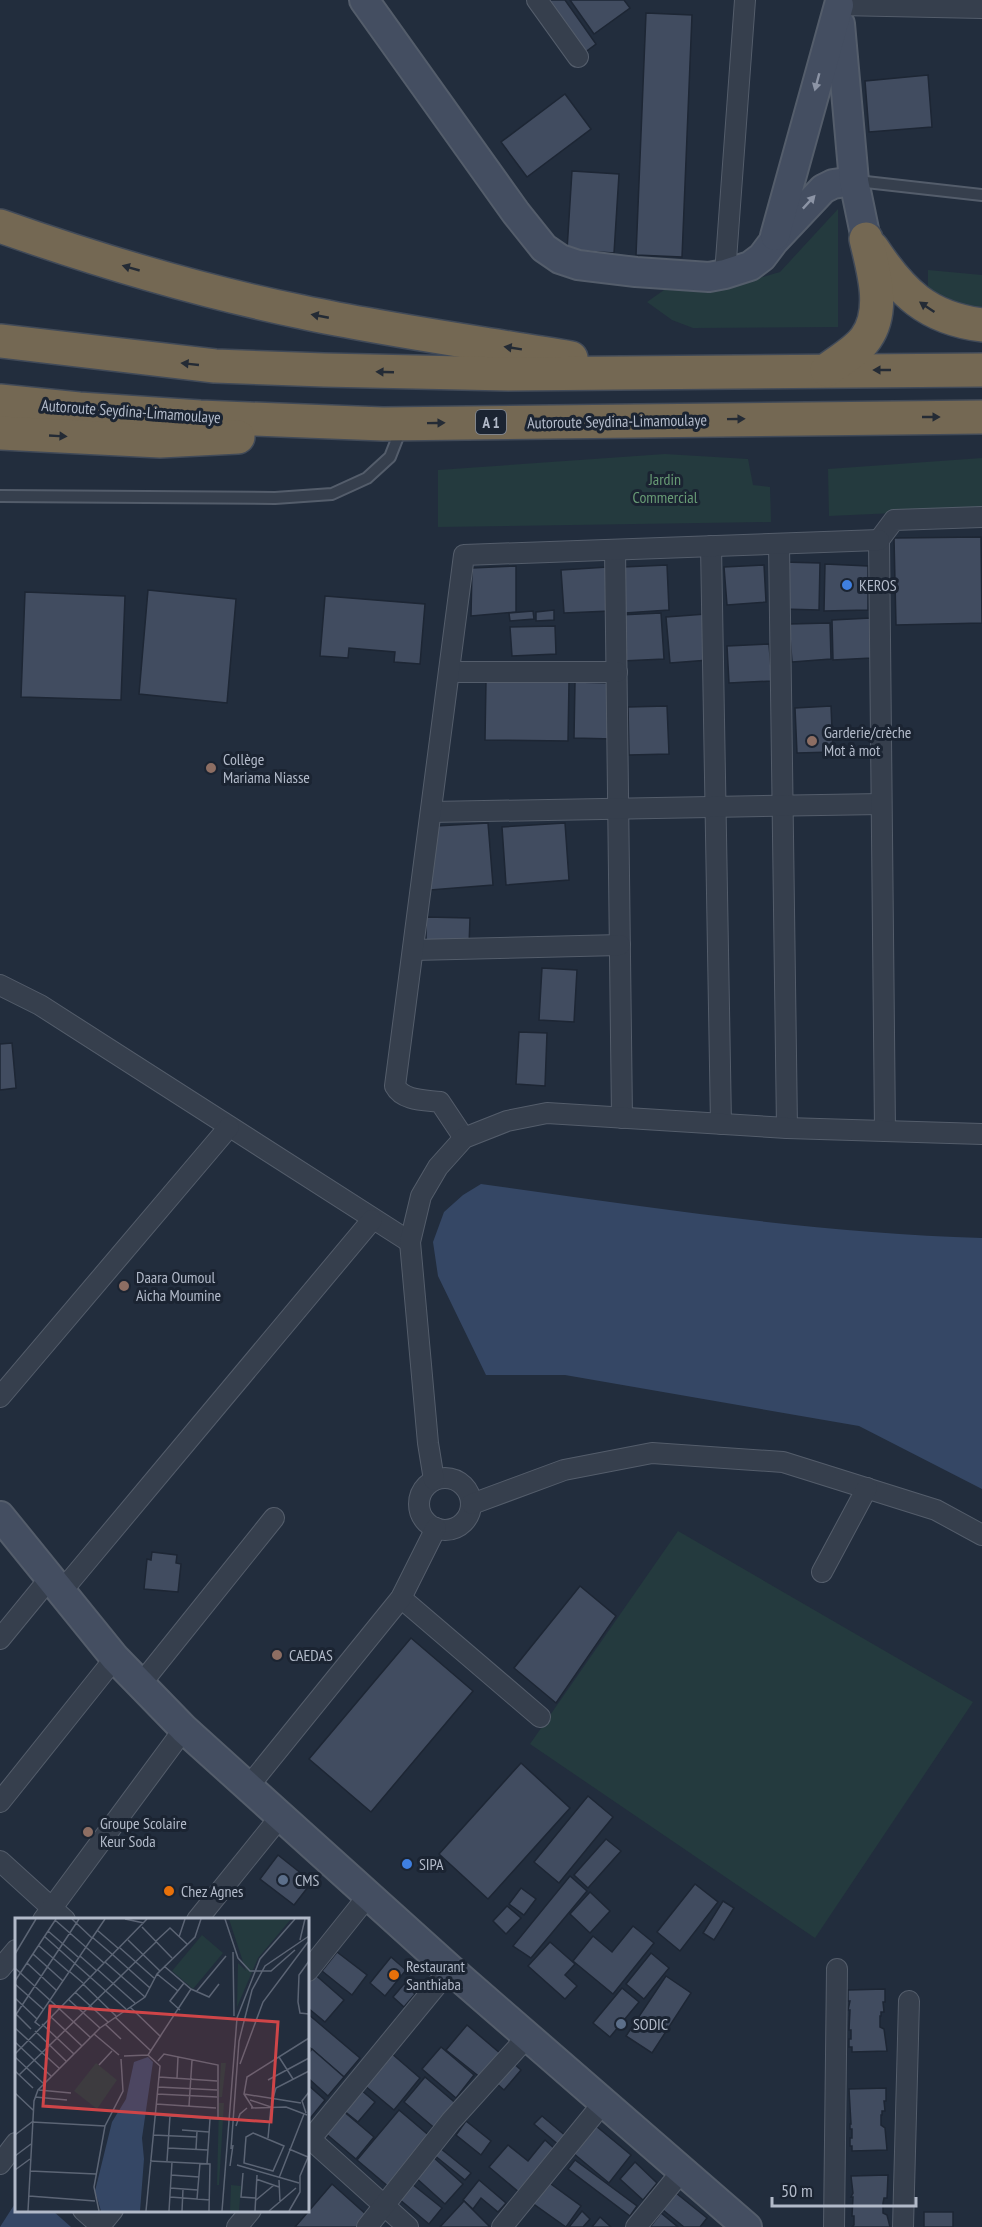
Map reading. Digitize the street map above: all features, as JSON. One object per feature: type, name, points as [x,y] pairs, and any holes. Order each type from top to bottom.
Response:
[{"type":"highway","points":[[0,226],[65,249],[165,278],[302,312],[408,333],[579,359],[695,372]]},
{"type":"highway","points":[[866,239],[892,275],[926,308],[945,317],[982,325]]},
{"type":"highway","points":[[827,370],[866,339],[874,323],[877,306],[875,282],[866,239]]},
{"type":"highway","points":[[0,341],[216,366],[508,374],[982,369]]},
{"type":"highway","name":"Autoroute Seydina-Limamoulaye","points":[[0,401],[189,416],[394,423],[982,417]]},
{"type":"highway","points":[[0,433],[160,441],[285,435],[394,423]]},
{"type":"street","points":[[364,0],[516,213],[544,248],[560,259],[578,265],[698,276],[725,274],[750,266],[762,257],[823,189],[833,183],[854,181]]},
{"type":"street","points":[[537,0],[578,57]]},
{"type":"street","points":[[725,274],[745,0]]},
{"type":"street","points":[[774,241],[838,3]]},
{"type":"street","points":[[838,3],[982,8]]},
{"type":"street","points":[[838,3],[854,181],[866,239]]},
{"type":"street","points":[[885,1131],[879,540],[894,520],[982,517]]},
{"type":"street","points":[[464,1138],[440,1102],[405,1097],[399,1094],[395,1086],[464,555],[879,540]]},
{"type":"street","points":[[779,544],[787,1128]]},
{"type":"street","points":[[711,546],[721,1124]]},
{"type":"street","points":[[615,550],[622,1118]]},
{"type":"street","points":[[449,672],[616,672]]},
{"type":"street","points":[[431,812],[881,804]]},
{"type":"street","points":[[413,950],[620,945]]},
{"type":"street","points":[[0,985],[40,1005],[372,1220],[410,1242]]},
{"type":"street","points":[[434,1480],[428,1443],[410,1242],[421,1196],[438,1167],[464,1138],[507,1121],[547,1113],[787,1128],[982,1134]]},
{"type":"street","points":[[0,1397],[229,1127]]},
{"type":"street","points":[[0,1639],[55,1585],[372,1220]]},
{"type":"street","points":[[471,1504],[564,1470],[652,1454],[783,1462],[936,1510],[982,1535]]},
{"type":"street","points":[[447,1478],[459,1482],[468,1491],[471,1504],[468,1516],[460,1526],[448,1530],[436,1528],[426,1521],[420,1511],[420,1499],[425,1488],[434,1480],[447,1478]]},
{"type":"street","points":[[822,1572],[867,1488]]},
{"type":"street","points":[[0,1516],[115,1658],[184,1729],[450,1970],[747,2227]]},
{"type":"street","points":[[140,1685],[274,1518]]},
{"type":"street","points":[[248,1787],[401,1598],[436,1528]]},
{"type":"street","points":[[401,1598],[540,1717]]},
{"type":"street","points":[[0,1802],[115,1658]]},
{"type":"street","points":[[0,1861],[53,1916],[184,1729]]},
{"type":"street","points":[[199,1918],[280,1817]]},
{"type":"street","points":[[309,1970],[368,1896]]},
{"type":"street","points":[[0,1969],[15,1951]]},
{"type":"street","points":[[834,2227],[837,1969]]},
{"type":"street","points":[[309,2138],[450,1970]]},
{"type":"street","points":[[903,2227],[909,2001]]},
{"type":"street","points":[[367,2227],[451,2121],[527,2037]]},
{"type":"street","points":[[502,2227],[603,2103]]},
{"type":"street","points":[[309,2140],[408,2227]]},
{"type":"street","points":[[0,2164],[11,2145]]},
{"type":"street","points":[[636,2227],[682,2171]]},
{"type":"street","points":[[85,2212],[105,2221]]},
{"type":"street","points":[[237,2227],[250,2212]]},
{"type":"lane","points":[[854,181],[982,195]]},
{"type":"lane","points":[[0,496],[275,498],[332,494],[367,478],[390,457],[394,423]]},
{"type":"green space","points":[[838,209],[838,327],[693,328],[672,320],[647,302],[664,290],[714,291],[780,272]]},
{"type":"green space","points":[[928,270],[982,275],[982,307],[928,301]]},
{"type":"green space","name":"Jardin Commercial","points":[[665,454],[748,459],[753,485],[770,487],[771,522],[438,527],[438,470]]},
{"type":"green space","points":[[982,458],[982,509],[829,516],[828,469]]},
{"type":"green space","points":[[678,1531],[973,1702],[815,1938],[530,1744]]},
{"type":"water","points":[[481,1184],[793,1225],[982,1238],[982,1489],[859,1426],[565,1375],[486,1375],[438,1276],[433,1242],[444,1212],[463,1195]]},
{"type":"water","points":[[15,2204],[15,2212],[54,2212],[71,2227],[0,2227]]},
{"type":"building","points":[[541,0],[565,0],[596,44],[580,56]]},
{"type":"building","points":[[570,0],[624,0],[630,8],[594,34]]},
{"type":"building","points":[[646,13],[692,15],[682,257],[636,255]]},
{"type":"building","points":[[928,75],[932,127],[869,132],[865,81]]},
{"type":"building","points":[[565,94],[591,129],[527,177],[501,142]]},
{"type":"building","points":[[572,171],[619,174],[614,253],[567,250]]},
{"type":"building","points":[[981,537],[982,623],[896,625],[894,538]]},
{"type":"building","points":[[782,562],[820,563],[819,610],[782,609]]},
{"type":"building","points":[[825,564],[868,566],[868,610],[824,611]]},
{"type":"building","points":[[667,565],[669,610],[625,613],[623,567]]},
{"type":"building","points":[[764,565],[766,602],[727,605],[724,567]]},
{"type":"building","points":[[516,566],[516,612],[471,616],[472,568]]},
{"type":"building","points":[[608,567],[610,611],[564,613],[561,570]]},
{"type":"building","points":[[148,590],[236,599],[227,703],[139,694]]},
{"type":"building","points":[[25,592],[125,596],[121,700],[21,697]]},
{"type":"building","points":[[325,596],[425,604],[420,664],[394,662],[395,652],[349,648],[348,658],[320,656]]},
{"type":"building","points":[[554,610],[554,620],[536,621],[536,612]]},
{"type":"building","points":[[533,611],[534,619],[510,621],[509,613]]},
{"type":"building","points":[[661,613],[664,659],[622,661],[619,615]]},
{"type":"building","points":[[706,614],[709,660],[670,663],[666,617]]},
{"type":"building","points":[[871,618],[872,658],[833,660],[832,620]]},
{"type":"building","points":[[830,623],[831,659],[792,662],[789,624]]},
{"type":"building","points":[[555,626],[556,654],[512,656],[510,627]]},
{"type":"building","points":[[769,644],[772,681],[729,683],[727,646]]},
{"type":"building","points":[[486,680],[569,681],[568,741],[485,740]]},
{"type":"building","points":[[575,682],[614,683],[613,739],[574,738]]},
{"type":"building","points":[[667,706],[669,754],[629,755],[628,707]]},
{"type":"building","points":[[831,706],[833,752],[797,753],[795,708]]},
{"type":"building","points":[[488,823],[493,885],[430,890],[436,826]]},
{"type":"building","points":[[565,823],[569,880],[506,885],[502,827]]},
{"type":"building","points":[[426,917],[470,918],[469,946],[426,945]]},
{"type":"building","points":[[542,968],[577,970],[574,1022],[539,1020]]},
{"type":"building","points":[[519,1032],[547,1033],[545,1086],[516,1084]]},
{"type":"building","points":[[12,1043],[16,1088],[0,1090],[0,1044]]},
{"type":"building","points":[[152,1552],[177,1555],[176,1563],[181,1564],[178,1592],[144,1589],[147,1559],[151,1560]]},
{"type":"building","points":[[580,1586],[616,1616],[556,1703],[514,1668]]},
{"type":"building","points":[[411,1638],[473,1691],[371,1812],[309,1759]]},
{"type":"building","points":[[521,1763],[570,1808],[488,1899],[439,1854]]},
{"type":"building","points":[[588,1796],[613,1817],[559,1883],[534,1862]]},
{"type":"building","points":[[606,1839],[621,1851],[588,1888],[574,1875]]},
{"type":"building","points":[[278,1855],[312,1882],[294,1905],[260,1879]]},
{"type":"building","points":[[570,1876],[587,1891],[531,1958],[513,1946]]},
{"type":"building","points":[[695,1884],[718,1902],[680,1951],[657,1932]]},
{"type":"building","points":[[521,1888],[536,1899],[524,1915],[509,1904]]},
{"type":"building","points":[[590,1892],[610,1911],[590,1933],[570,1914]]},
{"type":"building","points":[[723,1901],[734,1908],[714,1940],[703,1933]]},
{"type":"building","points":[[507,1906],[521,1918],[506,1934],[493,1921]]},
{"type":"building","points":[[633,1926],[654,1943],[613,1994],[573,1961],[593,1936],[612,1952]]},
{"type":"building","points":[[550,1942],[575,1964],[565,1975],[577,1986],[565,1999],[528,1966]]},
{"type":"building","points":[[337,1952],[367,1975],[352,1995],[322,1971]]},
{"type":"building","points":[[651,1953],[669,1968],[644,1999],[626,1984]]},
{"type":"building","points":[[391,1957],[406,1970],[385,1996],[370,1983]]},
{"type":"building","points":[[312,1972],[344,2000],[325,2022],[309,2009],[309,1976]]},
{"type":"building","points":[[666,1976],[691,1993],[652,2053],[626,2036]]},
{"type":"building","points":[[404,1984],[415,1994],[404,2007],[393,1997]]},
{"type":"building","points":[[622,1988],[639,2002],[610,2037],[593,2023]]},
{"type":"building","points":[[885,1989],[884,2012],[881,2012],[880,2027],[884,2029],[887,2051],[852,2052],[852,2047],[849,2047],[851,2030],[849,2030],[848,1990]]},
{"type":"building","points":[[309,2015],[360,2058],[344,2077],[309,2047]]},
{"type":"building","points":[[467,2025],[501,2054],[481,2078],[446,2050]]},
{"type":"building","points":[[441,2047],[474,2075],[456,2098],[422,2069]]},
{"type":"building","points":[[312,2049],[344,2077],[328,2096],[309,2079],[309,2053]]},
{"type":"building","points":[[391,2053],[420,2078],[394,2110],[364,2085]]},
{"type":"building","points":[[513,2063],[521,2070],[504,2090],[496,2083]]},
{"type":"building","points":[[425,2077],[459,2106],[438,2131],[404,2102]]},
{"type":"building","points":[[309,2086],[325,2100],[309,2120]]},
{"type":"building","points":[[886,2088],[885,2111],[882,2111],[881,2125],[885,2128],[887,2150],[852,2151],[849,2089]]},
{"type":"building","points":[[360,2089],[375,2102],[358,2122],[343,2110]]},
{"type":"building","points":[[342,2110],[374,2137],[356,2159],[324,2132]]},
{"type":"building","points":[[399,2110],[432,2138],[390,2188],[357,2160]]},
{"type":"building","points":[[542,2116],[567,2137],[560,2146],[534,2124]]},
{"type":"building","points":[[466,2121],[491,2141],[481,2155],[456,2135]]},
{"type":"building","points":[[596,2126],[631,2155],[609,2183],[573,2153]]},
{"type":"building","points":[[545,2140],[556,2150],[520,2193],[489,2167],[508,2145],[528,2161]]},
{"type":"building","points":[[440,2148],[471,2173],[465,2180],[434,2155]]},
{"type":"building","points":[[432,2156],[463,2184],[445,2204],[414,2176]]},
{"type":"building","points":[[575,2160],[637,2206],[630,2216],[568,2169]]},
{"type":"building","points":[[635,2162],[657,2183],[643,2200],[620,2179]]},
{"type":"building","points":[[888,2175],[887,2198],[884,2198],[883,2213],[887,2215],[890,2227],[852,2227],[854,2216],[852,2216],[851,2176]]},
{"type":"building","points":[[544,2179],[581,2206],[566,2227],[528,2200]]},
{"type":"building","points":[[479,2180],[506,2203],[498,2212],[481,2198],[473,2209],[463,2200]]},
{"type":"building","points":[[332,2184],[369,2217],[360,2227],[295,2227]]},
{"type":"building","points":[[412,2184],[442,2208],[429,2224],[399,2199]]},
{"type":"building","points":[[671,2189],[707,2218],[700,2227],[684,2227],[658,2206]]},
{"type":"building","points":[[464,2201],[490,2227],[440,2227]]},
{"type":"building","points":[[582,2211],[590,2219],[583,2227],[569,2227]]},
{"type":"building","points":[[924,2212],[953,2212],[953,2227],[924,2227]]},
{"type":"building","points":[[661,2213],[678,2227],[650,2227]]},
{"type":"building","points":[[600,2217],[611,2227],[592,2227]]},
{"type":"place","name":"KEROS","points":[[847,585]]},
{"type":"place","name":"Garderie/crèche Mot à mot","points":[[812,741]]},
{"type":"place","name":"Collège Mariama Niasse","points":[[211,768]]},
{"type":"place","name":"Daara Oumoul Aicha Moumine","points":[[124,1286]]},
{"type":"place","name":"CAEDAS","points":[[277,1655]]},
{"type":"place","name":"Groupe Scolaire Keur Soda","points":[[88,1832]]},
{"type":"place","name":"SIPA","points":[[407,1864]]},
{"type":"place","name":"CMS","points":[[283,1880]]},
{"type":"place","name":"Chez Agnes","points":[[169,1891]]},
{"type":"place","name":"Restaurant Santhiaba","points":[[394,1975]]},
{"type":"place","name":"SODIC","points":[[621,2024]]}]
